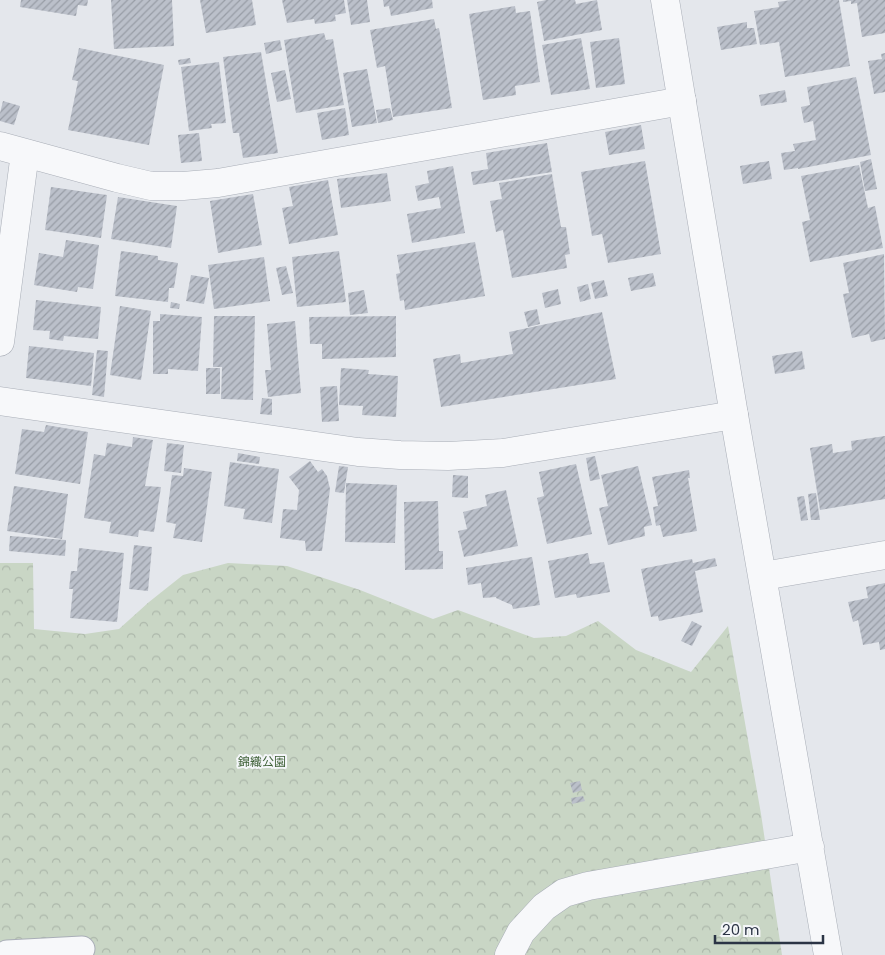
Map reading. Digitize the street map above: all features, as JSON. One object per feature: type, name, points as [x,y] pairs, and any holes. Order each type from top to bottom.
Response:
[{"type":"street","points":[[665,0],[734,414],[828,955]]},
{"type":"street","points":[[0,342],[12,150],[152,186],[183,186],[228,181],[682,101]]},
{"type":"street","points":[[0,401],[358,452],[448,456],[503,453],[734,414]]},
{"type":"street","points":[[763,576],[885,555]]},
{"type":"street","points":[[509,955],[521,932],[544,907],[564,893],[588,886],[810,847]]},
{"type":"street","points":[[5,955],[6,953],[82,949]]},
{"type":"green space","name":"錦織公園","points":[[0,563],[33,563],[34,629],[85,634],[119,629],[183,575],[228,563],[287,566],[360,590],[433,619],[458,610],[534,638],[566,636],[598,621],[636,650],[691,672],[728,626],[761,814],[782,955],[0,955]]},
{"type":"building","points":[[21,0],[88,0],[87,6],[78,5],[76,16],[20,7]]},
{"type":"building","points":[[111,0],[172,0],[174,46],[114,49]]},
{"type":"building","points":[[200,0],[252,0],[256,25],[206,33]]},
{"type":"building","points":[[282,0],[344,0],[346,13],[335,15],[336,21],[315,24],[314,19],[287,23]]},
{"type":"building","points":[[347,0],[367,0],[370,22],[351,25]]},
{"type":"building","points":[[383,0],[432,0],[433,8],[391,16],[389,6],[384,7]]},
{"type":"building","points":[[546,0],[575,0],[576,4],[597,0],[602,30],[544,41],[537,2]]},
{"type":"building","points":[[791,0],[839,0],[850,66],[785,77],[779,42],[760,45],[754,11],[779,7],[778,2]]},
{"type":"building","points":[[843,0],[885,0],[885,33],[862,37],[857,3],[851,4],[851,1],[843,2]]},
{"type":"building","points":[[515,6],[516,13],[530,11],[540,82],[515,86],[516,95],[483,100],[469,14]]},
{"type":"building","points":[[434,19],[436,29],[439,28],[452,108],[393,117],[385,66],[377,68],[370,30]]},
{"type":"building","points":[[747,22],[747,28],[754,28],[757,44],[721,50],[717,27]]},
{"type":"building","points":[[324,33],[326,40],[333,39],[344,105],[296,113],[284,40]]},
{"type":"building","points":[[581,38],[590,89],[551,95],[542,45]]},
{"type":"building","points":[[619,38],[625,84],[596,88],[590,42]]},
{"type":"building","points":[[280,40],[282,50],[266,54],[264,43]]},
{"type":"building","points":[[79,48],[164,65],[149,145],[68,130],[78,81],[72,80]]},
{"type":"building","points":[[261,52],[278,153],[243,158],[239,133],[233,133],[223,57]]},
{"type":"building","points":[[885,53],[885,92],[874,94],[868,61],[882,59],[881,54]]},
{"type":"building","points":[[190,58],[191,63],[179,65],[178,60]]},
{"type":"building","points":[[219,62],[226,123],[211,124],[212,128],[189,131],[181,67]]},
{"type":"building","points":[[367,69],[377,123],[352,127],[343,73]]},
{"type":"building","points":[[285,70],[291,99],[277,102],[271,73]]},
{"type":"building","points":[[856,77],[871,155],[784,170],[781,153],[795,151],[793,144],[816,140],[813,121],[804,123],[801,107],[810,105],[807,87]]},
{"type":"building","points":[[785,90],[787,102],[761,106],[759,95]]},
{"type":"building","points":[[3,101],[20,106],[14,125],[0,121]]},
{"type":"building","points":[[345,108],[349,135],[322,140],[317,113]]},
{"type":"building","points":[[390,108],[393,120],[378,123],[376,110]]},
{"type":"building","points":[[641,125],[645,149],[609,155],[605,132]]},
{"type":"building","points":[[199,133],[202,161],[181,163],[178,135]]},
{"type":"building","points":[[547,143],[552,172],[473,185],[471,172],[488,169],[486,153]]},
{"type":"building","points":[[871,159],[877,189],[865,191],[860,162]]},
{"type":"building","points":[[645,161],[661,254],[608,263],[602,234],[592,236],[581,172]]},
{"type":"building","points":[[769,161],[772,179],[743,184],[740,166]]},
{"type":"building","points":[[859,165],[868,208],[875,206],[883,248],[810,262],[802,222],[810,220],[801,176]]},
{"type":"building","points":[[453,166],[465,233],[412,243],[407,214],[441,208],[439,197],[418,201],[415,186],[429,183],[427,171]]},
{"type":"building","points":[[387,173],[391,201],[341,208],[337,179]]},
{"type":"building","points":[[552,174],[561,227],[566,227],[570,254],[565,255],[567,268],[512,278],[503,230],[496,232],[490,201],[502,199],[499,183]]},
{"type":"building","points":[[328,180],[338,235],[289,244],[282,208],[293,206],[289,187]]},
{"type":"building","points":[[51,187],[107,195],[101,238],[45,230]]},
{"type":"building","points":[[253,194],[262,245],[218,253],[210,201]]},
{"type":"building","points":[[118,197],[177,206],[171,248],[111,239]]},
{"type":"building","points":[[66,240],[99,245],[93,289],[78,287],[77,292],[34,285],[39,253],[63,257]]},
{"type":"building","points":[[475,242],[485,296],[405,310],[404,300],[400,301],[396,274],[400,273],[397,255]]},
{"type":"building","points":[[121,251],[158,256],[158,260],[178,263],[174,288],[169,288],[168,302],[115,296]]},
{"type":"building","points":[[339,251],[346,302],[297,307],[292,257]]},
{"type":"building","points":[[884,254],[885,339],[871,342],[869,334],[852,338],[843,294],[849,293],[843,263]]},
{"type":"building","points":[[264,257],[270,301],[214,309],[208,265]]},
{"type":"building","points":[[286,266],[293,293],[282,295],[276,268]]},
{"type":"building","points":[[653,273],[656,286],[631,291],[628,278]]},
{"type":"building","points":[[191,275],[209,278],[204,304],[186,301]]},
{"type":"building","points":[[604,280],[608,296],[595,299],[591,283]]},
{"type":"building","points":[[588,284],[591,299],[580,302],[577,287]]},
{"type":"building","points":[[558,289],[561,304],[545,308],[542,293]]},
{"type":"building","points":[[364,290],[368,313],[350,315],[348,293]]},
{"type":"building","points":[[36,300],[101,307],[98,339],[64,336],[63,341],[49,339],[50,331],[33,330]]},
{"type":"building","points":[[171,302],[180,304],[179,309],[170,308]]},
{"type":"building","points":[[120,306],[151,311],[141,380],[110,375]]},
{"type":"building","points":[[537,309],[540,324],[528,327],[524,312]]},
{"type":"building","points":[[602,312],[616,379],[441,407],[433,359],[460,354],[461,363],[513,354],[509,332]]},
{"type":"building","points":[[160,314],[202,317],[198,371],[168,369],[168,374],[153,374],[153,321],[160,321]]},
{"type":"building","points":[[214,316],[255,316],[253,400],[221,399],[222,367],[213,367]]},
{"type":"building","points":[[396,316],[396,357],[322,359],[322,344],[310,344],[309,317]]},
{"type":"building","points":[[295,321],[301,393],[268,397],[265,370],[271,370],[267,324]]},
{"type":"building","points":[[29,346],[94,353],[91,386],[26,378]]},
{"type":"building","points":[[97,350],[108,351],[104,397],[92,395]]},
{"type":"building","points":[[802,351],[805,369],[775,374],[772,356]]},
{"type":"building","points":[[206,368],[220,368],[220,394],[206,394]]},
{"type":"building","points":[[341,368],[369,370],[368,374],[398,376],[396,417],[362,415],[363,406],[339,405]]},
{"type":"building","points":[[337,386],[339,421],[322,422],[320,387]]},
{"type":"building","points":[[262,398],[272,399],[272,415],[260,414]]},
{"type":"building","points":[[46,425],[88,432],[80,484],[15,474],[22,429],[44,432]]},
{"type":"building","points":[[885,436],[885,499],[820,510],[810,448],[832,444],[833,453],[852,450],[851,441]]},
{"type":"building","points":[[133,437],[153,440],[145,486],[161,487],[154,532],[139,530],[138,537],[109,533],[111,522],[84,518],[94,454],[105,456],[107,443],[132,447]]},
{"type":"building","points":[[167,443],[184,445],[181,473],[164,471]]},
{"type":"building","points":[[238,453],[260,457],[259,464],[237,461]]},
{"type":"building","points":[[595,456],[600,479],[590,481],[586,458]]},
{"type":"building","points":[[310,461],[318,472],[322,469],[327,476],[330,489],[322,551],[306,551],[305,541],[280,538],[283,509],[297,510],[299,490],[289,477]]},
{"type":"building","points":[[230,462],[279,469],[272,523],[243,519],[245,509],[224,506]]},
{"type":"building","points":[[576,464],[592,534],[547,544],[537,498],[544,496],[539,472]]},
{"type":"building","points":[[339,466],[348,467],[344,493],[335,492]]},
{"type":"building","points":[[638,466],[652,525],[644,527],[645,536],[608,545],[599,508],[608,506],[601,475]]},
{"type":"building","points":[[184,468],[212,472],[202,542],[173,538],[176,524],[166,522],[172,475],[183,476]]},
{"type":"building","points":[[689,470],[690,478],[688,478],[697,531],[663,537],[660,525],[656,526],[653,507],[658,506],[652,477]]},
{"type":"building","points":[[453,475],[468,476],[468,498],[452,497]]},
{"type":"building","points":[[346,483],[397,485],[395,543],[345,542]]},
{"type":"building","points":[[14,486],[68,494],[62,539],[7,531]]},
{"type":"building","points":[[506,490],[518,546],[464,557],[458,531],[467,529],[463,512],[487,506],[485,495]]},
{"type":"building","points":[[816,493],[820,520],[811,520],[808,494]]},
{"type":"building","points":[[804,496],[808,520],[801,521],[797,497]]},
{"type":"building","points":[[438,501],[439,551],[443,551],[443,569],[405,570],[404,502]]},
{"type":"building","points":[[10,536],[66,540],[65,556],[9,551]]},
{"type":"building","points":[[134,545],[152,547],[148,591],[129,589]]},
{"type":"building","points":[[79,548],[124,553],[117,622],[70,618],[73,589],[69,589],[71,571],[77,571]]},
{"type":"building","points":[[588,553],[590,564],[604,562],[610,592],[577,598],[576,594],[555,598],[548,561]]},
{"type":"building","points":[[532,557],[540,605],[513,609],[512,605],[496,597],[483,598],[481,583],[468,585],[466,568]]},
{"type":"building","points":[[715,558],[717,566],[695,571],[703,612],[659,621],[658,616],[651,617],[641,569],[692,559],[693,563]]},
{"type":"building","points":[[885,583],[885,649],[880,650],[879,642],[863,645],[858,620],[853,622],[848,602],[868,598],[866,587]]},
{"type":"building","points":[[692,621],[702,626],[692,646],[681,641]]},
{"type":"building","points":[[580,781],[582,790],[573,793],[570,783]]},
{"type":"building","points":[[583,796],[585,801],[572,804],[571,798]]}]
